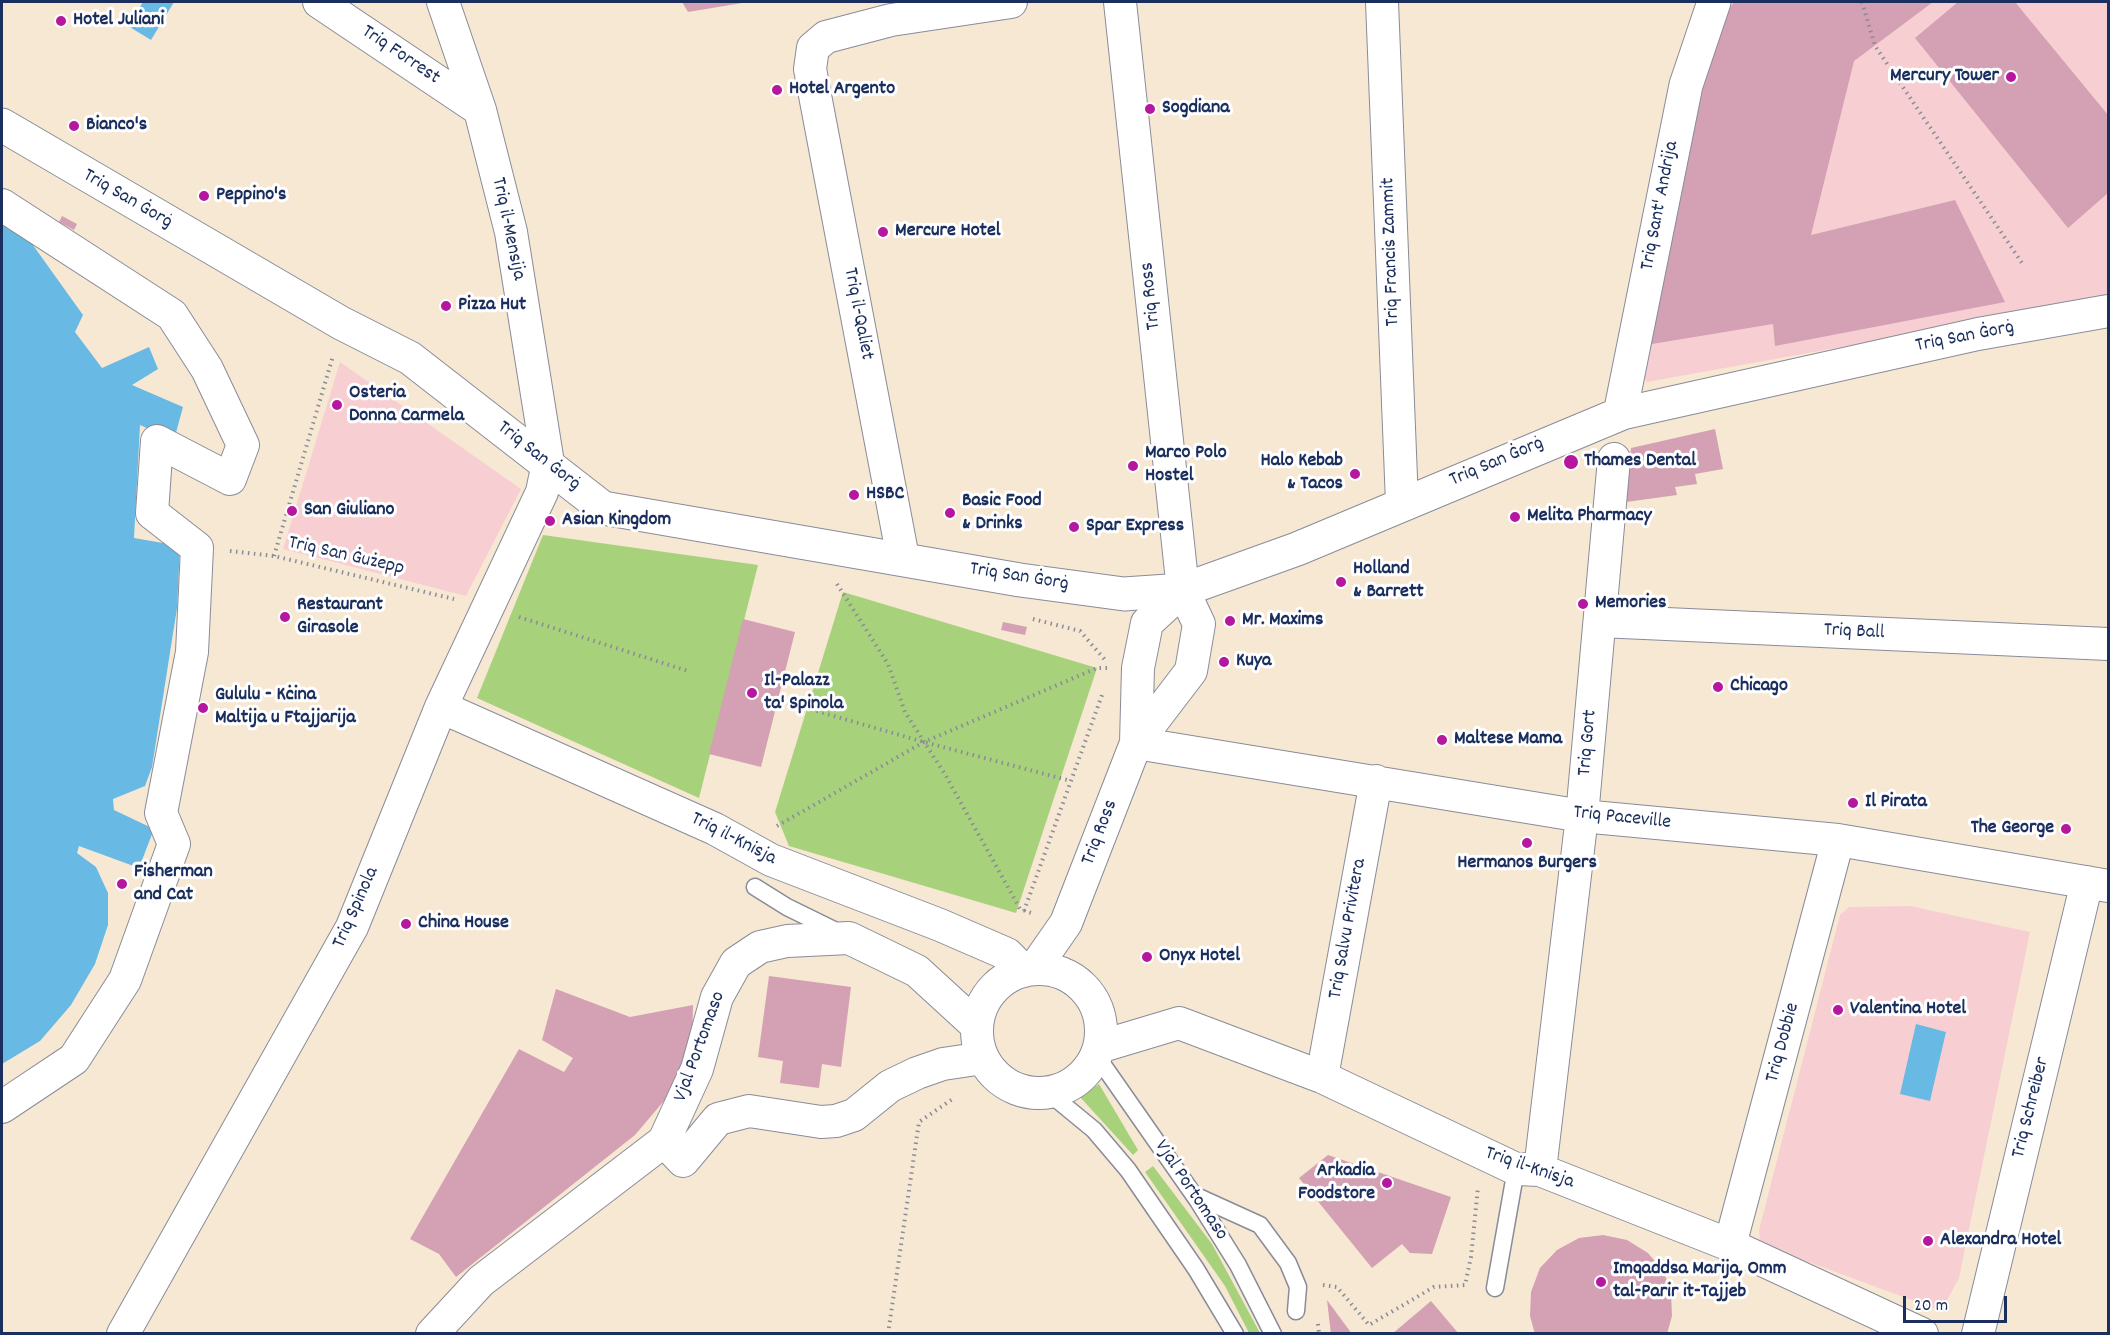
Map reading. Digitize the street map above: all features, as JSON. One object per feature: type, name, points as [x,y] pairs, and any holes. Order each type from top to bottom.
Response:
[{"type":"main road","name":"Triq Sant' Andrija","points":[[1620,414],[1686,85],[1714,2]]},
{"type":"main road","name":"Triq San Ġorġ","points":[[2,125],[341,323],[410,358],[603,508],[1020,580],[1124,594],[1183,590],[1297,549],[1402,503],[1620,414]]},
{"type":"street","name":"Triq Forrest","points":[[320,2],[480,110]]},
{"type":"street","name":"Triq il-Mensija","points":[[443,2],[480,110],[511,232],[548,463]]},
{"type":"street","name":"Triq il-Qaliet","points":[[903,558],[810,69],[813,48],[826,37],[891,20],[1011,2]]},
{"type":"street","name":"Triq Ross","points":[[1029,970],[1066,923],[1136,743],[1191,671],[1199,624],[1183,590],[1120,2]]},
{"type":"street","name":"Triq Francis Zammit","points":[[1382,2],[1402,503]]},
{"type":"street","points":[[2,204],[172,315],[207,369],[243,445],[230,479],[157,441],[152,513],[197,548],[192,652],[161,813],[174,844],[125,980],[74,1059],[2,1107]]},
{"type":"street","name":"Triq San Ġorġ","points":[[1620,414],[1978,334],[2109,311]]},
{"type":"street","name":"Triq Gort","points":[[1528,1169],[1582,816],[1614,459]]},
{"type":"street","name":"Triq Spinola","points":[[123,1334],[352,927],[441,708],[542,492],[548,463]]},
{"type":"street","name":"Triq Ross","points":[[1136,743],[1138,668],[1147,623],[1183,590]]},
{"type":"street","name":"Triq Ball","points":[[1600,621],[2109,644]]},
{"type":"street","name":"Triq il-Knisja","points":[[441,708],[744,844],[771,860],[1007,954],[1029,970]]},
{"type":"street","name":"Triq Paceville","points":[[1136,743],[1582,816],[1838,840],[2098,884]]},
{"type":"street","name":"Triq Salvu Privitera","points":[[1322,1077],[1376,781]]},
{"type":"street","name":"Triq Dobbie","points":[[1730,1245],[1838,840]]},
{"type":"street","name":"Triq Schreiber","points":[[1978,1334],[2098,884]]},
{"type":"street","points":[[1066,923],[1079,983]]},
{"type":"street","name":"Vjal Portomaso","points":[[432,1334],[481,1281],[664,1141],[697,1069],[717,997],[736,963],[760,947],[778,943],[849,938],[917,971],[977,1026]]},
{"type":"street","points":[[1029,970],[1058,972],[1079,983],[1090,996],[1098,1012],[1101,1029],[1098,1051],[1086,1073],[1069,1086],[1049,1093],[1017,1090],[991,1072],[978,1042],[977,1026],[980,1010],[988,995],[999,983],[1029,970]]},
{"type":"street","name":"Triq il-Knisja","points":[[1098,1051],[1179,1023],[1322,1077],[1481,1153],[1730,1245],[1922,1334]]},
{"type":"street","points":[[664,1141],[683,1161],[718,1119],[749,1111],[821,1122],[836,1121],[854,1115],[890,1086],[917,1073],[943,1064],[983,1058]]},
{"type":"lane","points":[[755,887],[787,907],[849,938]]},
{"type":"lane","name":"Vjal Portomaso","points":[[1098,1051],[1238,1264],[1273,1334]]},
{"type":"lane","name":"Vjal Portomaso","points":[[1049,1093],[1094,1130],[1128,1170],[1196,1269],[1234,1334]]},
{"type":"lane","points":[[1495,1288],[1528,1169]]},
{"type":"lane","points":[[1193,1194],[1260,1225],[1288,1263],[1298,1287],[1296,1311]]},
{"type":"path","points":[[1862,2],[1875,46],[2022,263]]},
{"type":"path","points":[[274,556],[341,323]]},
{"type":"path","name":"Triq San Ġużepp","points":[[197,548],[274,556],[487,606],[688,671]]},
{"type":"path","points":[[843,592],[888,664],[905,712],[1020,909],[1066,923]]},
{"type":"path","points":[[744,844],[924,742],[1097,668],[1112,668],[1108,679]]},
{"type":"path","points":[[1024,911],[1104,689]]},
{"type":"path","points":[[782,700],[924,742],[1071,781]]},
{"type":"path","points":[[888,1334],[920,1122]]},
{"type":"path","points":[[1317,1284],[1337,1287],[1369,1325],[1434,1287],[1464,1285],[1471,1257],[1481,1153]]},
{"type":"path","points":[[1318,1314],[1319,1334]]},
{"type":"shaded area","points":[[1726,2],[2108,2],[2108,299],[1647,382],[1635,363],[1701,62]]},
{"type":"shaded area","points":[[340,362],[521,489],[466,596],[283,549]]},
{"type":"shaded area","points":[[1910,906],[2030,932],[1959,1278],[1941,1311],[1760,1244],[1759,1230],[1840,915],[1849,907]]},
{"type":"green space","points":[[543,535],[758,565],[699,798],[477,698]]},
{"type":"green space","points":[[843,592],[1097,668],[1016,913],[789,846],[775,812]]},
{"type":"green space","points":[[1099,1084],[1138,1150],[1133,1155],[1080,1097]]},
{"type":"green space","points":[[1153,1166],[1212,1244],[1260,1333],[1249,1333],[1225,1286],[1145,1172]]},
{"type":"water","points":[[143,2],[174,2],[151,40],[128,26]]},
{"type":"water","points":[[2,220],[25,234],[83,315],[75,332],[102,368],[149,347],[158,369],[132,385],[183,407],[174,440],[140,425],[134,538],[180,546],[177,608],[152,767],[145,786],[113,799],[114,810],[154,829],[139,868],[79,846],[77,853],[96,867],[108,893],[108,925],[95,964],[71,1005],[40,1041],[2,1064]]},
{"type":"water","points":[[1916,1024],[1946,1032],[1930,1101],[1900,1094]]},
{"type":"building","points":[[682,2],[742,2],[742,3],[688,12]]},
{"type":"building","points":[[1734,2],[1933,2],[1854,61],[1811,235],[1955,200],[2005,302],[1775,346],[1773,324],[1640,346],[1718,27]]},
{"type":"building","name":"Mercury Tower","points":[[1958,2],[2015,2],[2108,115],[2108,193],[2068,228],[1915,38]]},
{"type":"building","points":[[62,216],[77,224],[74,230],[59,222]]},
{"type":"building","points":[[1715,429],[1723,469],[1695,474],[1697,484],[1675,487],[1677,495],[1626,502],[1631,448]]},
{"type":"building","name":"Il-Palazz ta' Spinola","points":[[743,619],[795,632],[761,767],[709,754]]},
{"type":"building","points":[[1003,622],[1027,627],[1025,635],[1001,630]]},
{"type":"building","points":[[769,976],[851,987],[841,1067],[822,1064],[819,1088],[780,1083],[783,1061],[758,1057]]},
{"type":"building","points":[[556,989],[630,1017],[693,1005],[692,1046],[674,1089],[635,1135],[456,1277],[439,1254],[410,1239],[519,1049],[564,1072],[573,1058],[542,1040]]},
{"type":"building","points":[[1328,1155],[1451,1197],[1432,1254],[1410,1253],[1402,1244],[1372,1268],[1299,1178]]},
{"type":"building","name":"Imqaddsa Marija, Omm tal-Parir it-Tajjeb","points":[[1603,1235],[1627,1240],[1648,1253],[1664,1272],[1671,1293],[1672,1316],[1667,1334],[1535,1334],[1530,1316],[1531,1292],[1540,1268],[1557,1250],[1579,1238]]},
{"type":"building","points":[[1327,1300],[1352,1334],[1331,1334]]},
{"type":"building","points":[[1431,1301],[1459,1334],[1392,1334]]},
{"type":"place","name":"Hotel Juliani","points":[[61,21]]},
{"type":"place","name":"Mercury Tower","points":[[2011,77]]},
{"type":"place","name":"Hotel Argento","points":[[777,90]]},
{"type":"place","name":"Sogdiana","points":[[1150,109]]},
{"type":"place","name":"Bianco's","points":[[74,126]]},
{"type":"place","name":"Peppino's","points":[[204,196]]},
{"type":"place","name":"Mercure Hotel","points":[[883,232]]},
{"type":"place","name":"Pizza Hut","points":[[446,306]]},
{"type":"place","name":"Osteria Donna Carmela","points":[[337,405]]},
{"type":"place","name":"Thames Dental","points":[[1571,462]]},
{"type":"place","name":"Marco Polo Hostel","points":[[1133,466]]},
{"type":"place","name":"Halo Kebab & Tacos","points":[[1355,474]]},
{"type":"place","name":"HSBC","points":[[854,495]]},
{"type":"place","name":"San Giuliano","points":[[292,511]]},
{"type":"place","name":"Basic Food & Drinks","points":[[950,513]]},
{"type":"place","name":"Melita Pharmacy","points":[[1515,517]]},
{"type":"place","name":"Asian Kingdom","points":[[550,521]]},
{"type":"place","name":"Spar Express","points":[[1074,527]]},
{"type":"place","name":"Holland & Barrett","points":[[1341,582]]},
{"type":"place","name":"Memories","points":[[1583,604]]},
{"type":"place","name":"Restaurant Girasole","points":[[285,617]]},
{"type":"place","name":"Mr. Maxims","points":[[1230,621]]},
{"type":"place","name":"Kuya","points":[[1224,662]]},
{"type":"place","name":"Chicago","points":[[1718,687]]},
{"type":"place","name":"Il-Palazz ta' Spinola","points":[[752,693]]},
{"type":"place","name":"Gululu - Kċina Maltija u Ftajjarija","points":[[203,708]]},
{"type":"place","name":"Maltese Mama","points":[[1442,740]]},
{"type":"place","name":"Il Pirata","points":[[1853,803]]},
{"type":"place","name":"The George","points":[[2066,829]]},
{"type":"place","name":"Hermanos Burgers","points":[[1527,843]]},
{"type":"place","name":"Fisherman and Cat","points":[[122,884]]},
{"type":"place","name":"China House","points":[[406,924]]},
{"type":"place","name":"Onyx Hotel","points":[[1147,957]]},
{"type":"place","name":"Valentina Hotel","points":[[1838,1010]]},
{"type":"place","name":"Arkadia Foodstore","points":[[1387,1183]]},
{"type":"place","name":"Alexandra Hotel","points":[[1928,1241]]},
{"type":"place","name":"Imqaddsa Marija, Omm tal-Parir it-Tajjeb","points":[[1601,1282]]}]
